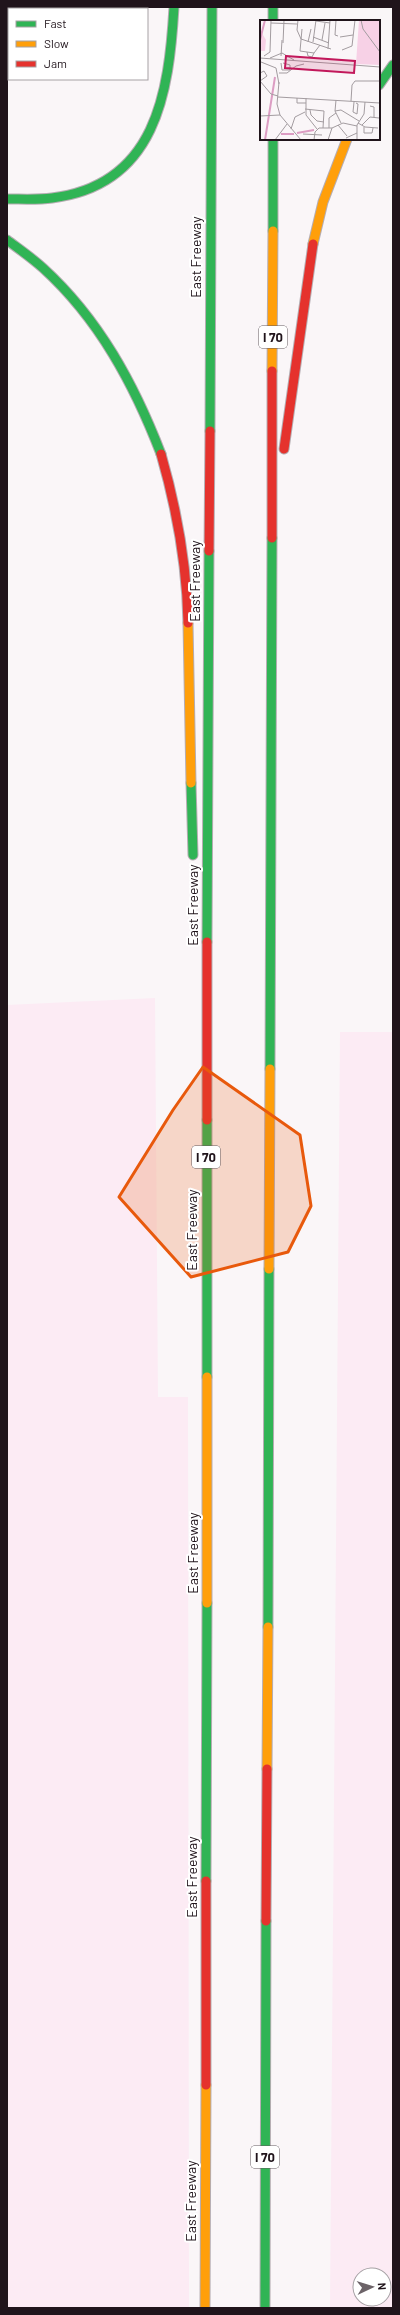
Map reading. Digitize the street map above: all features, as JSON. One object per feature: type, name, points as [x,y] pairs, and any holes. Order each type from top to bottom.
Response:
[{"type":"highway","points":[[7,198],[36,200],[79,192],[104,182],[130,164],[148,138],[159,117],[168,88],[172,60],[174,7]]},
{"type":"highway","name":"East Freeway","points":[[205,2308],[207,1483],[206,1237],[212,7]]},
{"type":"highway","points":[[273,7],[273,20]]},
{"type":"highway","points":[[380,84],[393,65]]},
{"type":"highway","name":"I 70","points":[[265,2308],[273,140]]},
{"type":"highway","points":[[272,535],[309,258],[323,202],[347,140]]},
{"type":"highway","points":[[7,240],[51,274],[83,308],[112,348],[145,414],[171,484],[182,542],[187,600],[193,868]]},
{"type":"highway","points":[[197,1085],[206,1237]]},
{"type":"highlighted area","points":[[203,1067],[300,1135],[311,1206],[288,1252],[191,1277],[119,1197],[173,1110]]},
{"type":"shaded area","points":[[155,998],[158,1397],[188,1397],[189,2308],[7,2308],[7,1005]]},
{"type":"shaded area","points":[[340,1032],[393,1032],[393,2308],[330,2308]]},
{"type":"traffic: fast","points":[[7,199],[52,198],[87,190],[114,175],[135,155],[150,130],[161,102],[172,39],[174,7]]},
{"type":"traffic: fast","points":[[210,431],[212,7]]},
{"type":"traffic: fast","points":[[273,7],[273,20]]},
{"type":"traffic: fast","points":[[380,84],[393,65]]},
{"type":"traffic: fast","points":[[273,140],[273,231]]},
{"type":"traffic: fast","points":[[7,240],[39,264],[63,288],[98,331],[127,378],[161,454]]},
{"type":"traffic: fast","points":[[270,1069],[272,538]]},
{"type":"traffic: fast","points":[[207,942],[209,551]]},
{"type":"traffic: fast","points":[[191,783],[193,855]]},
{"type":"traffic: fast","points":[[207,1120],[207,1377]]},
{"type":"traffic: fast","points":[[268,1627],[269,1269]]},
{"type":"traffic: fast","points":[[206,1881],[207,1603]]},
{"type":"traffic: fast","points":[[265,2308],[266,1921]]},
{"type":"traffic: slow","points":[[313,244],[323,202],[347,140]]},
{"type":"traffic: slow","points":[[272,371],[273,231]]},
{"type":"traffic: slow","points":[[188,623],[191,783]]},
{"type":"traffic: slow","points":[[269,1269],[270,1069]]},
{"type":"traffic: slow","points":[[207,1377],[207,1603]]},
{"type":"traffic: slow","points":[[267,1769],[268,1627]]},
{"type":"traffic: slow","points":[[205,2308],[206,2085]]},
{"type":"traffic: jam","points":[[284,449],[313,244]]},
{"type":"traffic: jam","points":[[272,371],[272,538]]},
{"type":"traffic: jam","points":[[209,551],[210,431]]},
{"type":"traffic: jam","points":[[161,454],[172,496],[180,538],[186,580],[188,623]]},
{"type":"traffic: jam","points":[[207,942],[207,1120]]},
{"type":"traffic: jam","points":[[266,1921],[267,1769]]},
{"type":"traffic: jam","points":[[206,1881],[206,2085]]}]
